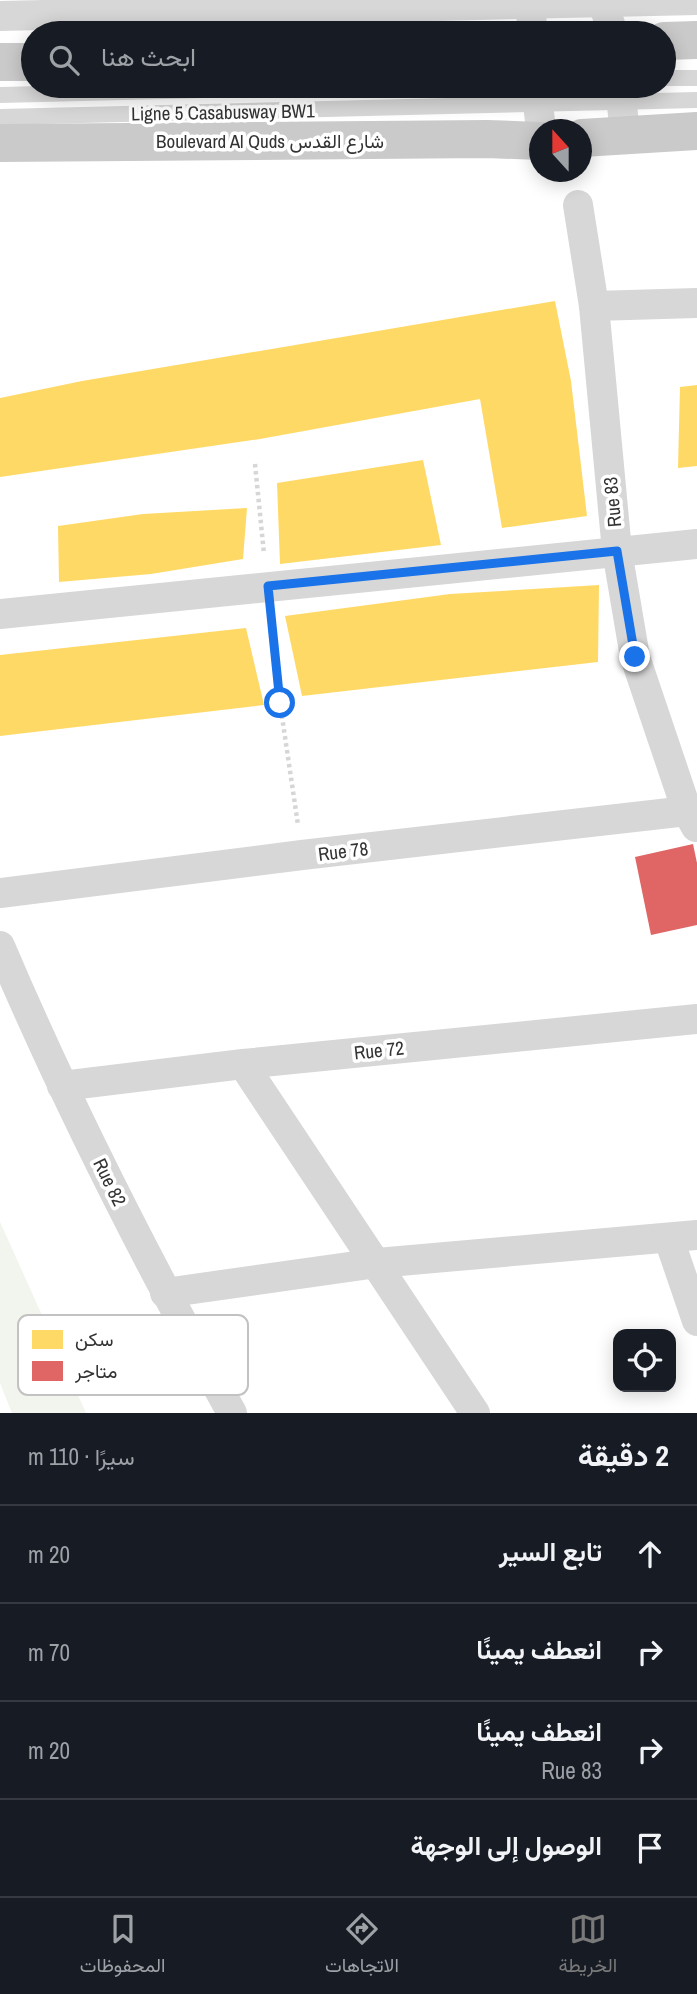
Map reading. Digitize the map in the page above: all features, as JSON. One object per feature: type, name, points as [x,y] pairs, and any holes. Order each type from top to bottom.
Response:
[{"type":"main road","points":[[676,41],[697,40]]},
{"type":"main road","points":[[0,62],[21,62]]},
{"type":"main road","points":[[592,130],[623,107],[697,131]]},
{"type":"main road","name":"Boulevard Al Quds شارع القدس","points":[[1,137],[487,139],[539,115]]},
{"type":"street","points":[[0,16],[533,12],[603,1],[697,1]]},
{"type":"street","points":[[603,1],[609,21]]},
{"type":"street","name":"Rue 83","points":[[578,205],[594,306],[617,551],[635,657],[692,820]]},
{"type":"street","points":[[594,306],[697,303]]},
{"type":"street","points":[[0,614],[697,544]]},
{"type":"street","name":"Rue 78","points":[[0,893],[302,855],[692,820]]},
{"type":"street","name":"Rue 82","points":[[0,946],[62,1086],[177,1315]]},
{"type":"street","name":"Rue 72","points":[[62,1086],[243,1064],[697,1018]]},
{"type":"street","points":[[243,1064],[475,1413]]},
{"type":"street","points":[[165,1293],[377,1263],[683,1237],[697,1321]]},
{"type":"street","name":"Rue 82","points":[[222,1395],[232,1413]]},
{"type":"lane","points":[[676,78],[697,78]]},
{"type":"lane","name":"Ligne 5 Casabusway BW1","points":[[0,95],[21,94]]},
{"type":"lane","points":[[539,115],[697,100]]},
{"type":"path","points":[[255,464],[280,703],[302,855]]},
{"type":"shaded area","points":[[0,1222],[42,1315],[18,1315],[18,1395],[78,1395],[86,1413],[12,1413],[0,1383]]},
{"type":"building: سكن","points":[[555,301],[571,381],[587,516],[502,528],[480,399],[260,439],[0,477],[0,398],[82,381]]},
{"type":"building: سكن","points":[[697,385],[697,466],[678,468],[680,387]]},
{"type":"building: سكن","points":[[423,460],[441,545],[280,564],[277,483]]},
{"type":"building: سكن","points":[[247,508],[243,559],[151,574],[59,582],[58,526],[143,514]]},
{"type":"building: سكن","points":[[599,585],[598,662],[302,696],[285,616],[450,594]]},
{"type":"building: سكن","points":[[246,628],[264,705],[0,736],[0,655]]},
{"type":"building: متاجر","points":[[693,844],[697,863],[697,925],[651,935],[635,857]]},
{"type":"route","points":[[280,703],[268,586],[617,551],[635,657]]}]
